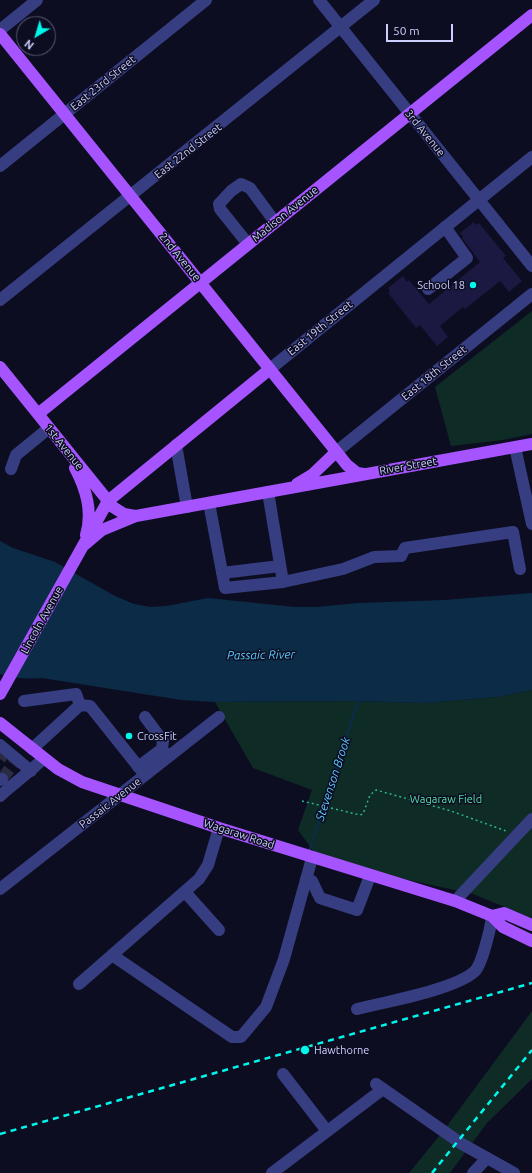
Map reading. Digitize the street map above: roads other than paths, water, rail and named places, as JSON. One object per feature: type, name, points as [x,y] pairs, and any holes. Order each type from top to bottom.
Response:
[{"type":"main road","name":"Madison Avenue","points":[[38,414],[532,15]]},
{"type":"main road","name":"2nd Avenue","points":[[0,34],[336,452],[352,470],[364,474]]},
{"type":"main road","name":"1st Avenue","points":[[0,367],[108,501],[124,514],[136,516]]},
{"type":"main road","name":"East 19th Street","points":[[108,501],[270,369]]},
{"type":"main road","points":[[60,442],[80,477],[88,499],[88,521],[83,546]]},
{"type":"main road","name":"River Street","points":[[83,546],[107,527],[136,516],[532,444]]},
{"type":"main road","name":"River Street","points":[[284,489],[304,480],[336,452]]},
{"type":"main road","name":"Lincoln Avenue","points":[[3,690],[108,501]]},
{"type":"main road","name":"Wagaraw Road","points":[[4,726],[32,749],[70,776],[120,795],[219,828],[370,876],[455,901],[492,916],[502,927],[532,941]]},
{"type":"main road","name":"Wagaraw Road","points":[[492,916],[504,913],[532,925]]},
{"type":"street","points":[[0,30],[37,0]]},
{"type":"street","name":"East 23rd Street","points":[[0,166],[206,0]]},
{"type":"street","name":"3rd Avenue","points":[[318,0],[532,266]]},
{"type":"street","name":"East 22nd Street","points":[[0,300],[374,0]]},
{"type":"street","name":"East 19th Street","points":[[270,369],[532,158]]},
{"type":"street","points":[[248,244],[220,209],[218,204],[231,191],[241,184],[250,188],[275,222]]},
{"type":"street","points":[[428,289],[467,258],[445,227]]},
{"type":"street","name":"East 18th Street","points":[[336,452],[532,294]]},
{"type":"street","points":[[11,469],[16,455],[49,428]]},
{"type":"street","points":[[176,445],[187,507]]},
{"type":"street","points":[[515,447],[532,524]]},
{"type":"street","points":[[268,492],[283,582]]},
{"type":"street","points":[[209,503],[225,588],[283,582],[343,569],[374,557],[401,556],[405,548],[513,532],[532,527]]},
{"type":"street","points":[[513,532],[520,569]]},
{"type":"street","points":[[222,573],[280,566]]},
{"type":"street","points":[[24,702],[76,694],[80,705]]},
{"type":"street","points":[[32,749],[80,705],[90,706],[142,771]]},
{"type":"street","points":[[145,717],[163,741],[165,753]]},
{"type":"street","name":"Passaic Avenue","points":[[0,889],[120,795],[142,771],[165,753],[219,717]]},
{"type":"street","points":[[0,740],[4,726]]},
{"type":"street","points":[[8,755],[31,771]]},
{"type":"street","points":[[0,796],[31,771],[44,758]]},
{"type":"street","points":[[455,901],[532,819]]},
{"type":"street","points":[[79,984],[185,892],[204,873],[219,828]]},
{"type":"street","points":[[112,955],[232,1037],[241,1037],[266,1007],[284,959],[312,858]]},
{"type":"street","points":[[306,879],[312,881],[320,898],[357,910],[370,876]]},
{"type":"street","points":[[185,892],[219,930]]},
{"type":"street","points":[[357,1009],[459,982],[476,970],[490,930],[492,916]]},
{"type":"street","points":[[283,1074],[327,1131]]},
{"type":"street","points":[[272,1173],[327,1131],[379,1087],[462,1144],[514,1173]]},
{"type":"street","points":[[473,1173],[487,1158]]},
{"type":"water","name":"Passaic River","points":[[0,541],[13,548],[55,562],[115,596],[134,604],[150,607],[166,606],[208,598],[295,607],[316,607],[359,603],[444,600],[532,593],[532,690],[497,697],[425,703],[350,701],[215,702],[181,700],[42,678],[5,676],[0,674]]},
{"type":"waterway","name":"Stevenson Brook","points":[[309,852],[358,701]]},
{"type":"tunnel","points":[[0,759],[3,755]]},
{"type":"tunnel","points":[[2,779],[14,763]]},
{"type":"railway","points":[[0,1134],[532,983]]},
{"type":"railway","points":[[432,1173],[532,1050]]},
{"type":"place","name":"School 18","points":[[473,285]]},
{"type":"place","name":"CrossFit","points":[[129,736]]},
{"type":"place","name":"Hawthorne","points":[[305,1050]]},
{"type":"park label","name":"Wagaraw Field","points":[[446,799]]}]
